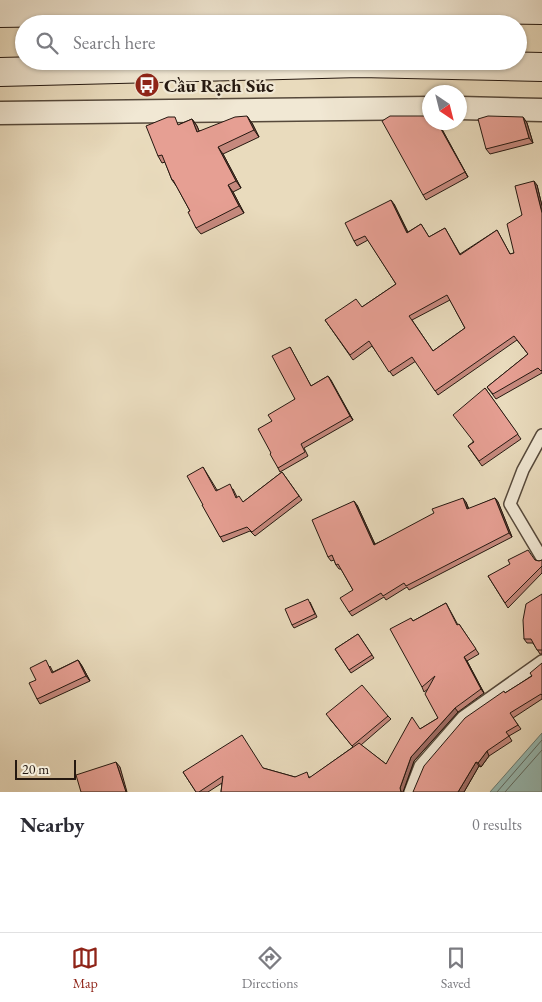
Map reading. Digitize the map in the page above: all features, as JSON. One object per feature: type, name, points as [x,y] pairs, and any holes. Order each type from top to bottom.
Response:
[{"type":"main road","points":[[0,13],[495,4],[542,10]]},
{"type":"main road","points":[[527,68],[542,68]]},
{"type":"main road","points":[[0,72],[80,70]]},
{"type":"street","points":[[0,113],[422,108]]},
{"type":"street","points":[[467,108],[542,110]]},
{"type":"lane","points":[[542,436],[522,470],[510,504],[542,558]]},
{"type":"lane","points":[[410,792],[420,766],[463,718],[542,660]]},
{"type":"water","points":[[542,733],[542,792],[490,792]]},
{"type":"building","points":[[247,116],[254,130],[218,147],[236,181],[228,185],[239,206],[196,228],[188,212],[190,211],[172,180],[162,155],[158,156],[146,126],[168,117],[175,117],[178,125],[192,119],[197,132],[235,117]]},
{"type":"building","points":[[390,116],[422,116],[422,130],[441,130],[465,172],[423,195],[382,121]]},
{"type":"building","points":[[488,116],[523,117],[529,138],[486,149],[478,119]]},
{"type":"building","points":[[534,181],[542,213],[542,370],[538,368],[493,394],[487,387],[528,354],[514,336],[435,391],[412,357],[389,372],[369,341],[350,355],[325,320],[356,299],[362,307],[396,284],[365,236],[354,241],[345,223],[391,200],[407,233],[421,224],[429,237],[445,228],[460,255],[497,230],[510,254],[514,253],[507,224],[522,215],[515,186]],"holes":[[[447,295],[465,328],[433,351],[409,316]]]},
{"type":"building","points":[[290,347],[311,386],[328,376],[350,416],[301,444],[305,452],[278,468],[258,429],[272,421],[268,415],[295,399],[272,356]]},
{"type":"building","points":[[485,388],[518,434],[479,461],[468,446],[474,442],[453,415]]},
{"type":"building","points":[[203,467],[216,491],[230,484],[236,498],[239,496],[243,502],[282,472],[299,496],[252,532],[247,527],[220,537],[187,476]]},
{"type":"building","points":[[463,498],[467,509],[495,498],[509,533],[406,586],[404,583],[383,596],[381,593],[349,612],[340,598],[353,590],[338,564],[336,565],[332,555],[328,557],[312,520],[354,501],[374,545],[434,513],[432,509]]},
{"type":"building","points":[[528,550],[535,560],[542,560],[542,566],[505,603],[488,576],[510,564],[508,560]]},
{"type":"building","points":[[542,594],[542,650],[537,650],[531,639],[524,639],[523,620],[526,604]]},
{"type":"building","points":[[308,599],[315,614],[292,625],[285,609]]},
{"type":"building","points":[[446,603],[457,625],[459,624],[476,649],[464,657],[481,689],[455,708],[411,757],[400,788],[401,792],[221,792],[223,776],[199,792],[196,792],[183,772],[242,735],[263,768],[295,777],[307,772],[309,778],[359,743],[386,764],[412,717],[420,729],[438,718],[425,694],[435,676],[422,687],[390,629],[411,618],[413,621]]},
{"type":"building","points":[[358,634],[372,655],[349,670],[335,649]]},
{"type":"building","points":[[46,660],[52,673],[78,660],[86,676],[37,699],[29,683],[36,680],[30,668]]},
{"type":"building","points":[[542,663],[542,695],[510,713],[518,725],[506,732],[509,736],[487,751],[478,763],[476,762],[458,792],[413,792],[424,766],[465,718],[504,691],[505,693],[532,676],[530,673]]},
{"type":"building","points":[[362,685],[388,716],[352,746],[326,714]]},
{"type":"building","points":[[116,762],[126,792],[81,792],[76,775]]},
{"type":"place","name":"Cầu Rạch Súc","points":[[147,85]]}]
